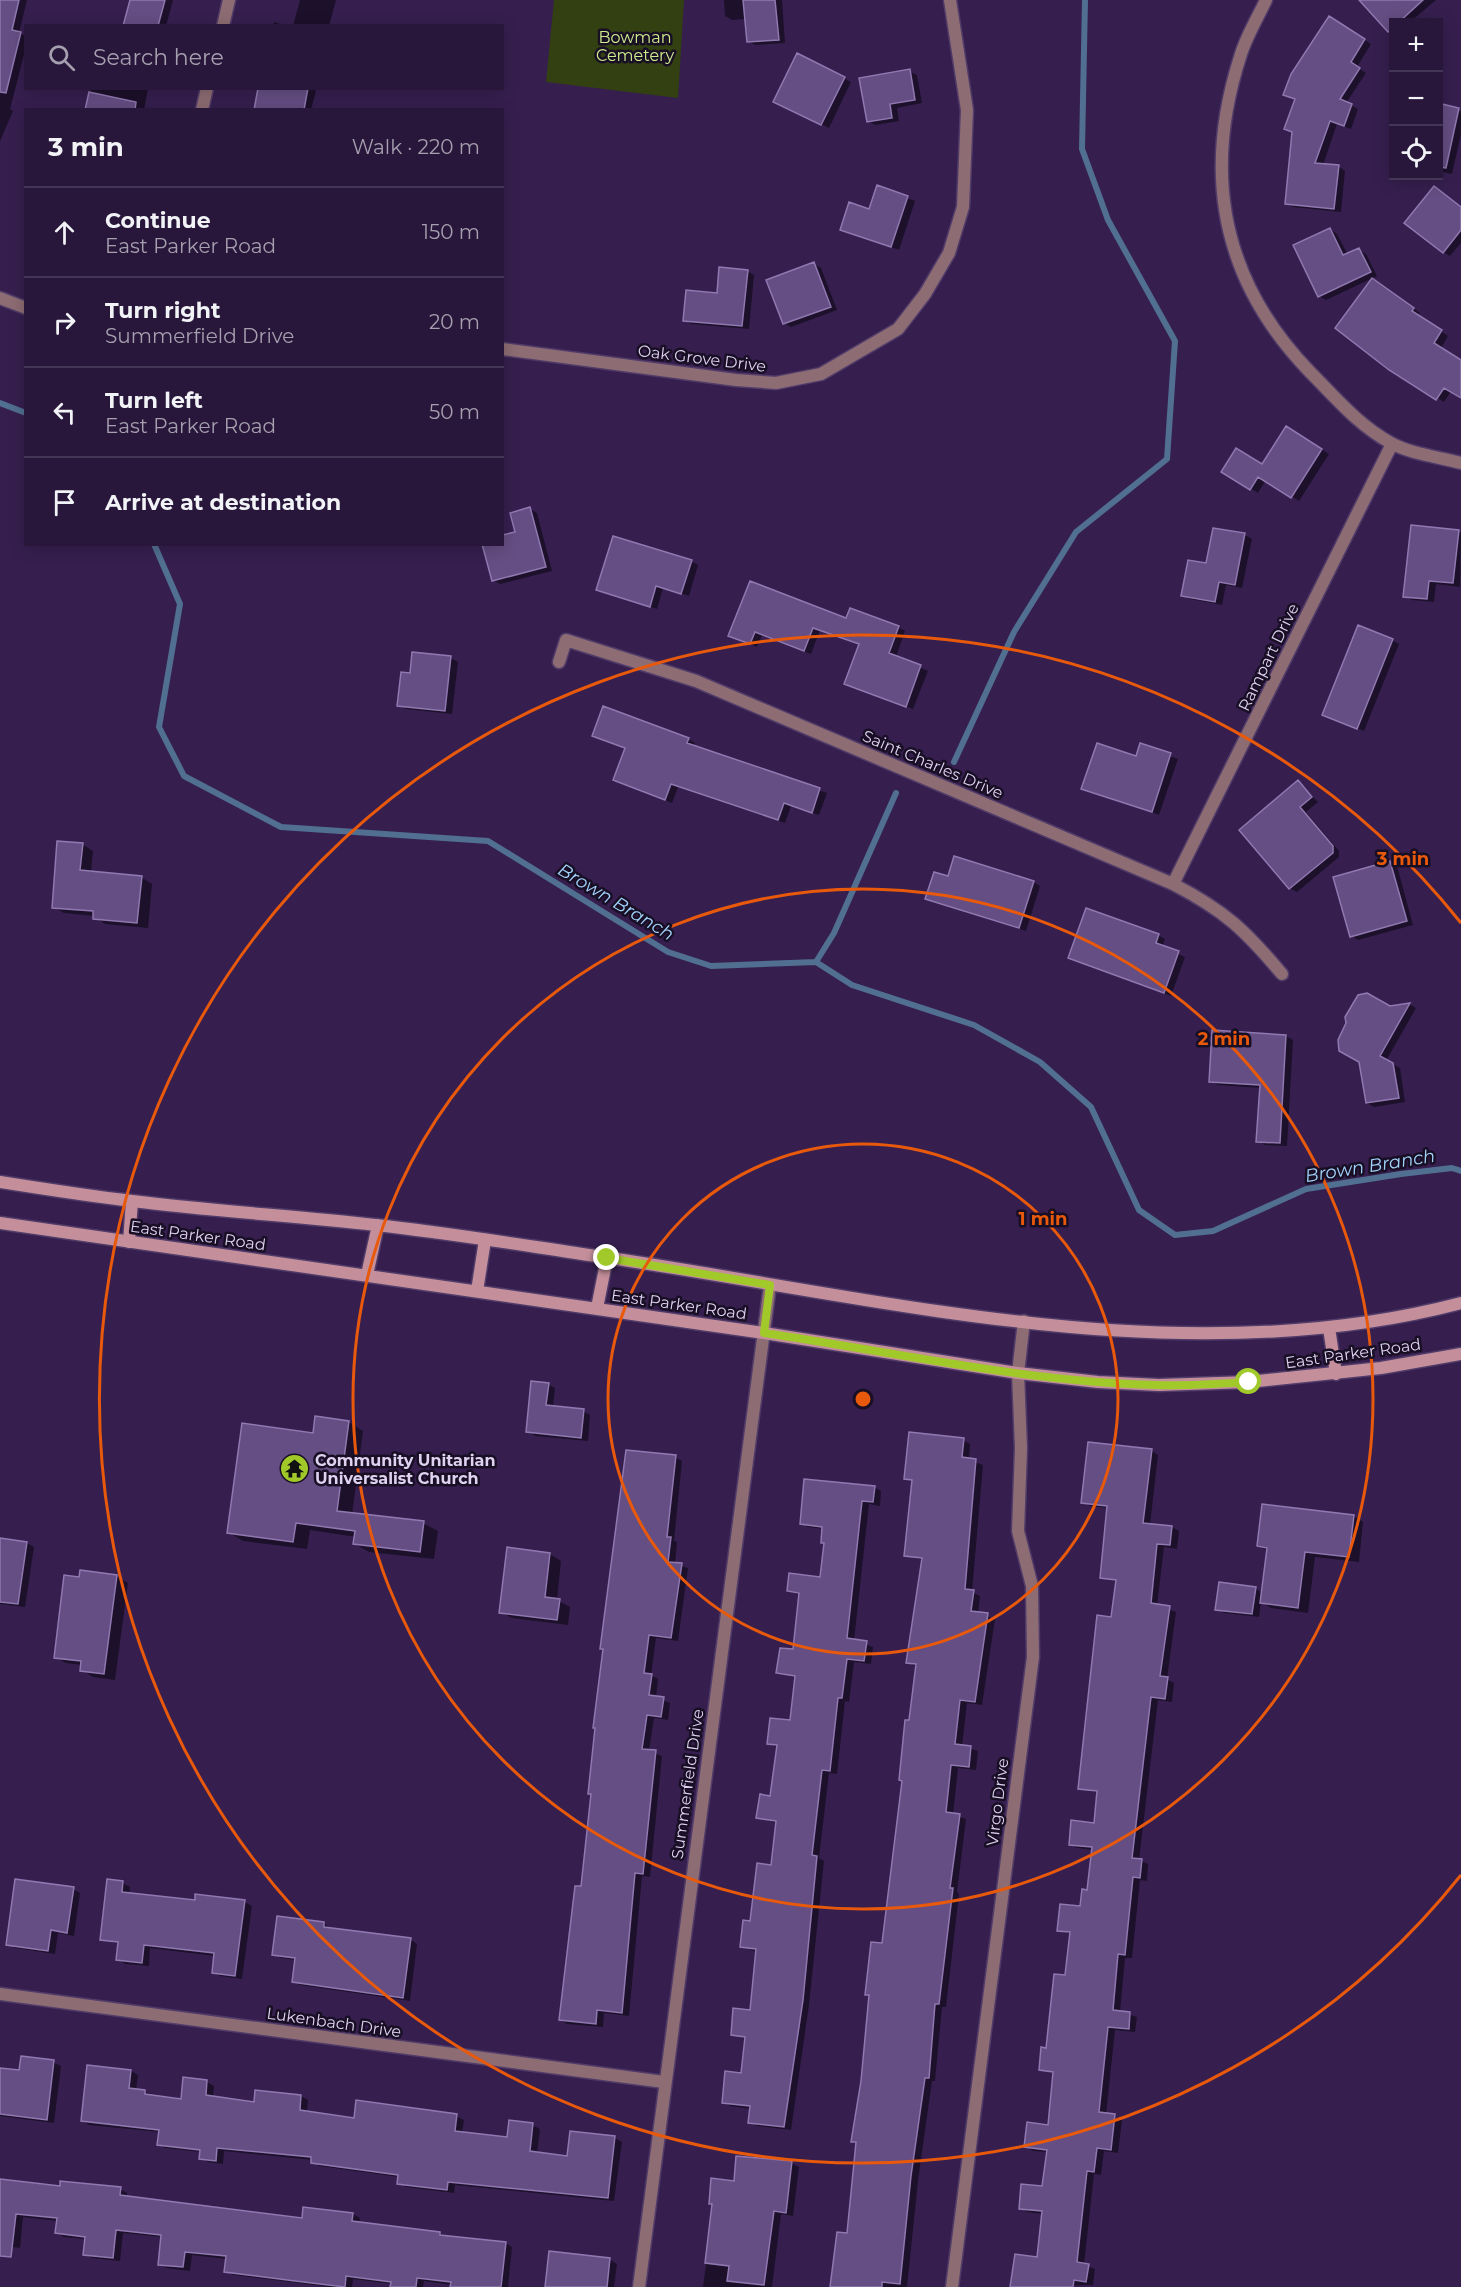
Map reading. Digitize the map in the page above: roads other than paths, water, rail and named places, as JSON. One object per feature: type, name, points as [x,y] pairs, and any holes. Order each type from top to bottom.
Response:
[{"type":"main road","name":"East Parker Road","points":[[0,1182],[132,1201],[378,1225],[1024,1321],[1194,1334],[1329,1328],[1461,1303]]},
{"type":"main road","points":[[129,1242],[132,1201]]},
{"type":"main road","name":"East Parker Road","points":[[0,1223],[597,1308],[1018,1373],[1158,1385],[1249,1382],[1336,1374],[1461,1354]]},
{"type":"main road","points":[[367,1275],[378,1225]]},
{"type":"main road","points":[[477,1291],[485,1240]]},
{"type":"main road","points":[[597,1308],[607,1258]]},
{"type":"main road","points":[[1329,1328],[1336,1374]]},
{"type":"street","points":[[223,24],[229,0]]},
{"type":"street","name":"Oak Grove Drive","points":[[504,349],[776,383],[822,374],[898,329],[925,294],[949,253],[963,207],[967,110],[950,0]]},
{"type":"street","points":[[1266,0],[1242,52],[1226,111],[1220,162],[1225,216],[1240,267],[1264,316],[1294,356],[1346,411],[1392,444],[1461,463]]},
{"type":"street","points":[[202,108],[207,90]]},
{"type":"street","points":[[0,298],[24,307]]},
{"type":"street","name":"Rampart Drive","points":[[1173,884],[1392,444]]},
{"type":"street","name":"Saint Charles Drive","points":[[559,662],[566,640],[696,681],[1173,884],[1212,904],[1247,932],[1282,974]]},
{"type":"street","name":"Summerfield Drive","points":[[639,2287],[770,1285]]},
{"type":"street","name":"Virgo Drive","points":[[952,2287],[1033,1657],[1032,1586],[1018,1531],[1021,1448],[1018,1373],[1024,1321]]},
{"type":"street","name":"Lukenbach Drive","points":[[0,1994],[664,2082]]},
{"type":"waterway","points":[[954,762],[1014,632],[1076,532],[1167,459],[1175,341],[1108,220],[1082,149],[1085,0]]},
{"type":"waterway","name":"Brown Branch","points":[[0,403],[24,412]]},
{"type":"waterway","name":"Brown Branch","points":[[155,546],[180,604],[159,727],[184,776],[281,827],[488,841],[668,952],[711,966],[816,962],[852,985],[974,1025],[1040,1062],[1091,1107],[1139,1210],[1175,1235],[1213,1231],[1306,1189],[1452,1168],[1461,1171]]},
{"type":"waterway","points":[[816,962],[834,933],[896,793]]},
{"type":"place","name":"Community Unitarian Universalist Church","points":[[294,1469]]},
{"type":"park label","name":"Bowman Cemetery","points":[[635,46]]}]
